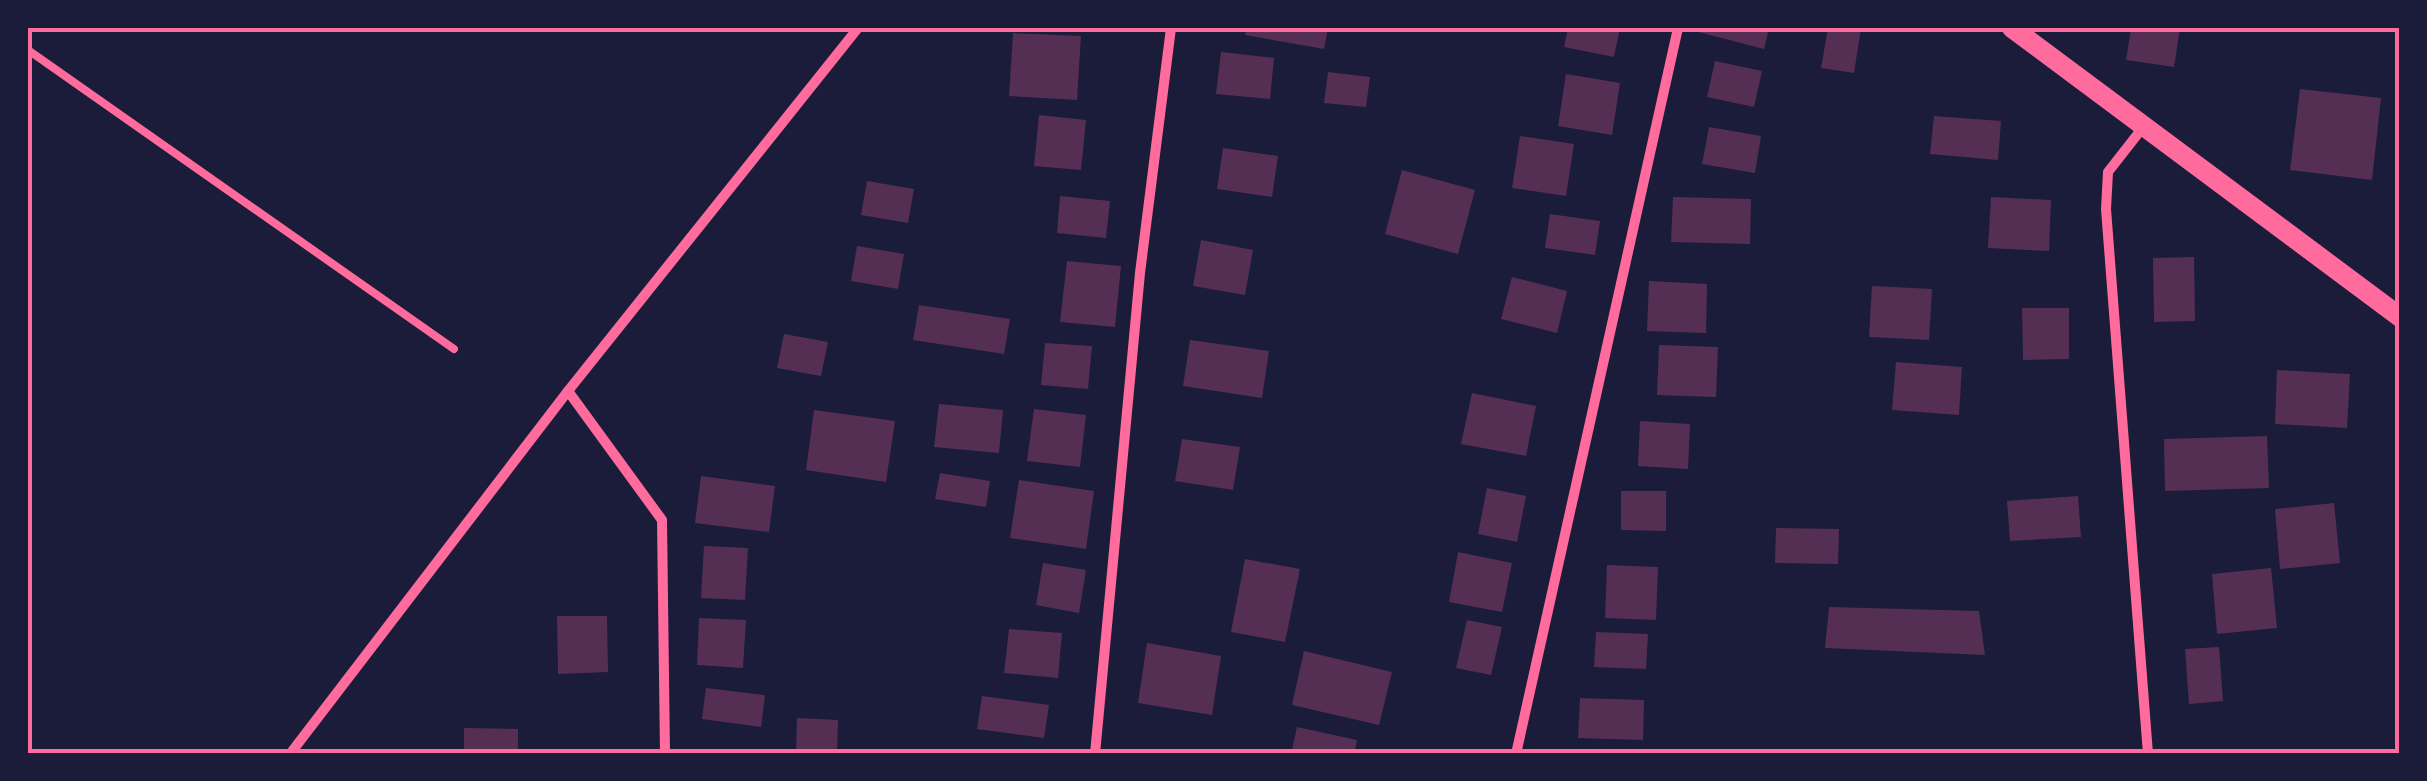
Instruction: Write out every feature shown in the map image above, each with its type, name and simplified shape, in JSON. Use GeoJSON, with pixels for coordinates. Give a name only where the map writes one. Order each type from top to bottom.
{"type":"FeatureCollection","features":[{"type":"Feature","properties":{"kind":"main road"},"geometry":{"type":"LineString","coordinates":[[2012,28],[2400,316]]}},
{"type":"Feature","properties":{"kind":"street"},"geometry":{"type":"LineString","coordinates":[[290,754],[568,391],[858,28]]}},
{"type":"Feature","properties":{"kind":"street"},"geometry":{"type":"LineString","coordinates":[[1095,754],[1140,274],[1171,28]]}},
{"type":"Feature","properties":{"kind":"street"},"geometry":{"type":"LineString","coordinates":[[1516,754],[1678,28]]}},
{"type":"Feature","properties":{"kind":"street"},"geometry":{"type":"LineString","coordinates":[[2145,125],[2108,172],[2106,208],[2148,754]]}},
{"type":"Feature","properties":{"kind":"street"},"geometry":{"type":"LineString","coordinates":[[568,391],[662,520],[665,754]]}},
{"type":"Feature","properties":{"kind":"lane"},"geometry":{"type":"LineString","coordinates":[[28,50],[454,349]]}},
{"type":"Feature","properties":{"kind":"building"},"geometry":{"type":"Polygon","coordinates":[[[1247,28],[1328,28],[1324,49],[1245,35],[1247,28]]]}},
{"type":"Feature","properties":{"kind":"building"},"geometry":{"type":"Polygon","coordinates":[[[1568,28],[1620,28],[1614,57],[1564,47],[1568,28]]]}},
{"type":"Feature","properties":{"kind":"building"},"geometry":{"type":"Polygon","coordinates":[[[1683,28],[1769,28],[1764,49],[1683,28]]]}},
{"type":"Feature","properties":{"kind":"building"},"geometry":{"type":"Polygon","coordinates":[[[1828,28],[1861,28],[1854,73],[1821,68],[1828,28]]]}},
{"type":"Feature","properties":{"kind":"building"},"geometry":{"type":"Polygon","coordinates":[[[2131,28],[2180,28],[2174,67],[2126,60],[2131,28]]]}},
{"type":"Feature","properties":{"kind":"building"},"geometry":{"type":"Polygon","coordinates":[[[1013,33],[1081,36],[1077,100],[1009,96],[1013,33]]]}},
{"type":"Feature","properties":{"kind":"building"},"geometry":{"type":"Polygon","coordinates":[[[1221,52],[1274,58],[1270,99],[1216,94],[1221,52]]]}},
{"type":"Feature","properties":{"kind":"building"},"geometry":{"type":"Polygon","coordinates":[[[1715,61],[1762,71],[1754,107],[1707,97],[1715,61]]]}},
{"type":"Feature","properties":{"kind":"building"},"geometry":{"type":"Polygon","coordinates":[[[1328,72],[1370,77],[1366,107],[1324,103],[1328,72]]]}},
{"type":"Feature","properties":{"kind":"building"},"geometry":{"type":"Polygon","coordinates":[[[1566,74],[1620,83],[1612,135],[1558,126],[1566,74]]]}},
{"type":"Feature","properties":{"kind":"building"},"geometry":{"type":"Polygon","coordinates":[[[2300,89],[2381,98],[2372,180],[2290,170],[2300,89]]]}},
{"type":"Feature","properties":{"kind":"building"},"geometry":{"type":"Polygon","coordinates":[[[1039,115],[1086,120],[1081,170],[1034,166],[1039,115]]]}},
{"type":"Feature","properties":{"kind":"building"},"geometry":{"type":"Polygon","coordinates":[[[1934,116],[2001,121],[1998,160],[1930,154],[1934,116]]]}},
{"type":"Feature","properties":{"kind":"building"},"geometry":{"type":"Polygon","coordinates":[[[1709,127],[1761,136],[1755,173],[1702,164],[1709,127]]]}},
{"type":"Feature","properties":{"kind":"building"},"geometry":{"type":"Polygon","coordinates":[[[1520,136],[1574,144],[1566,196],[1512,188],[1520,136]]]}},
{"type":"Feature","properties":{"kind":"building"},"geometry":{"type":"Polygon","coordinates":[[[1223,148],[1278,156],[1272,197],[1217,189],[1223,148]]]}},
{"type":"Feature","properties":{"kind":"building"},"geometry":{"type":"Polygon","coordinates":[[[1402,170],[1475,190],[1458,254],[1385,234],[1402,170]]]}},
{"type":"Feature","properties":{"kind":"building"},"geometry":{"type":"Polygon","coordinates":[[[867,181],[914,189],[908,223],[861,215],[867,181]]]}},
{"type":"Feature","properties":{"kind":"building"},"geometry":{"type":"Polygon","coordinates":[[[1060,196],[1110,201],[1106,238],[1057,233],[1060,196]]]}},
{"type":"Feature","properties":{"kind":"building"},"geometry":{"type":"Polygon","coordinates":[[[1673,197],[1751,199],[1750,244],[1671,242],[1673,197]]]}},
{"type":"Feature","properties":{"kind":"building"},"geometry":{"type":"Polygon","coordinates":[[[1991,197],[2051,200],[2049,251],[1988,248],[1991,197]]]}},
{"type":"Feature","properties":{"kind":"building"},"geometry":{"type":"Polygon","coordinates":[[[1550,214],[1600,221],[1595,255],[1545,248],[1550,214]]]}},
{"type":"Feature","properties":{"kind":"building"},"geometry":{"type":"Polygon","coordinates":[[[1201,240],[1253,250],[1245,295],[1193,286],[1201,240]]]}},
{"type":"Feature","properties":{"kind":"building"},"geometry":{"type":"Polygon","coordinates":[[[857,246],[904,254],[898,289],[851,281],[857,246]]]}},
{"type":"Feature","properties":{"kind":"building"},"geometry":{"type":"Polygon","coordinates":[[[2194,257],[2195,321],[2154,322],[2153,258],[2194,257]]]}},
{"type":"Feature","properties":{"kind":"building"},"geometry":{"type":"Polygon","coordinates":[[[1067,261],[1121,266],[1115,327],[1060,322],[1067,261]]]}},
{"type":"Feature","properties":{"kind":"building"},"geometry":{"type":"Polygon","coordinates":[[[1512,277],[1567,291],[1557,333],[1501,319],[1512,277]]]}},
{"type":"Feature","properties":{"kind":"building"},"geometry":{"type":"Polygon","coordinates":[[[1649,281],[1707,284],[1706,333],[1647,331],[1649,281]]]}},
{"type":"Feature","properties":{"kind":"building"},"geometry":{"type":"Polygon","coordinates":[[[1872,286],[1932,289],[1929,340],[1869,337],[1872,286]]]}},
{"type":"Feature","properties":{"kind":"building"},"geometry":{"type":"Polygon","coordinates":[[[919,305],[1010,319],[1004,354],[913,340],[919,305]]]}},
{"type":"Feature","properties":{"kind":"building"},"geometry":{"type":"Polygon","coordinates":[[[2022,308],[2069,308],[2069,359],[2023,360],[2022,308]]]}},
{"type":"Feature","properties":{"kind":"building"},"geometry":{"type":"Polygon","coordinates":[[[784,334],[828,342],[821,376],[777,368],[784,334]]]}},
{"type":"Feature","properties":{"kind":"building"},"geometry":{"type":"Polygon","coordinates":[[[1190,340],[1269,351],[1262,398],[1183,386],[1190,340]]]}},
{"type":"Feature","properties":{"kind":"building"},"geometry":{"type":"Polygon","coordinates":[[[1045,343],[1092,346],[1088,389],[1041,385],[1045,343]]]}},
{"type":"Feature","properties":{"kind":"building"},"geometry":{"type":"Polygon","coordinates":[[[1659,345],[1718,347],[1716,397],[1657,395],[1659,345]]]}},
{"type":"Feature","properties":{"kind":"building"},"geometry":{"type":"Polygon","coordinates":[[[1896,362],[1962,367],[1959,415],[1892,410],[1896,362]]]}},
{"type":"Feature","properties":{"kind":"building"},"geometry":{"type":"Polygon","coordinates":[[[2277,370],[2350,374],[2347,428],[2275,424],[2277,370]]]}},
{"type":"Feature","properties":{"kind":"building"},"geometry":{"type":"Polygon","coordinates":[[[1472,393],[1536,406],[1526,456],[1461,444],[1472,393]]]}},
{"type":"Feature","properties":{"kind":"building"},"geometry":{"type":"Polygon","coordinates":[[[939,404],[1003,410],[999,453],[934,447],[939,404]]]}},
{"type":"Feature","properties":{"kind":"building"},"geometry":{"type":"Polygon","coordinates":[[[1034,409],[1086,415],[1080,467],[1027,461],[1034,409]]]}},
{"type":"Feature","properties":{"kind":"building"},"geometry":{"type":"Polygon","coordinates":[[[814,410],[895,421],[886,482],[806,470],[814,410]]]}},
{"type":"Feature","properties":{"kind":"building"},"geometry":{"type":"Polygon","coordinates":[[[1640,421],[1690,424],[1688,469],[1638,466],[1640,421]]]}},
{"type":"Feature","properties":{"kind":"building"},"geometry":{"type":"Polygon","coordinates":[[[2267,436],[2269,488],[2165,491],[2164,439],[2267,436]]]}},
{"type":"Feature","properties":{"kind":"building"},"geometry":{"type":"Polygon","coordinates":[[[1182,439],[1240,447],[1233,490],[1175,481],[1182,439]]]}},
{"type":"Feature","properties":{"kind":"building"},"geometry":{"type":"Polygon","coordinates":[[[940,473],[990,481],[986,507],[935,499],[940,473]]]}},
{"type":"Feature","properties":{"kind":"building"},"geometry":{"type":"Polygon","coordinates":[[[701,476],[775,486],[769,532],[695,523],[701,476]]]}},
{"type":"Feature","properties":{"kind":"building"},"geometry":{"type":"Polygon","coordinates":[[[1019,480],[1094,491],[1086,549],[1010,538],[1019,480]]]}},
{"type":"Feature","properties":{"kind":"building"},"geometry":{"type":"Polygon","coordinates":[[[1487,488],[1526,496],[1517,542],[1478,534],[1487,488]]]}},
{"type":"Feature","properties":{"kind":"building"},"geometry":{"type":"Polygon","coordinates":[[[1621,491],[1666,491],[1666,531],[1621,530],[1621,491]]]}},
{"type":"Feature","properties":{"kind":"building"},"geometry":{"type":"Polygon","coordinates":[[[2078,496],[2081,537],[2010,541],[2007,501],[2078,496]]]}},
{"type":"Feature","properties":{"kind":"building"},"geometry":{"type":"Polygon","coordinates":[[[2334,503],[2340,563],[2280,569],[2275,509],[2334,503]]]}},
{"type":"Feature","properties":{"kind":"building"},"geometry":{"type":"Polygon","coordinates":[[[1776,528],[1839,529],[1838,564],[1775,563],[1776,528]]]}},
{"type":"Feature","properties":{"kind":"building"},"geometry":{"type":"Polygon","coordinates":[[[704,546],[748,548],[745,600],[701,598],[704,546]]]}},
{"type":"Feature","properties":{"kind":"building"},"geometry":{"type":"Polygon","coordinates":[[[1458,552],[1512,563],[1502,612],[1449,602],[1458,552]]]}},
{"type":"Feature","properties":{"kind":"building"},"geometry":{"type":"Polygon","coordinates":[[[1245,559],[1300,569],[1285,642],[1231,632],[1245,559]]]}},
{"type":"Feature","properties":{"kind":"building"},"geometry":{"type":"Polygon","coordinates":[[[1043,563],[1086,570],[1079,613],[1036,605],[1043,563]]]}},
{"type":"Feature","properties":{"kind":"building"},"geometry":{"type":"Polygon","coordinates":[[[1607,565],[1658,567],[1656,620],[1605,618],[1607,565]]]}},
{"type":"Feature","properties":{"kind":"building"},"geometry":{"type":"Polygon","coordinates":[[[2271,568],[2277,628],[2217,634],[2212,574],[2271,568]]]}},
{"type":"Feature","properties":{"kind":"building"},"geometry":{"type":"Polygon","coordinates":[[[1829,607],[1979,611],[1985,655],[1825,648],[1829,607]]]}},
{"type":"Feature","properties":{"kind":"building"},"geometry":{"type":"Polygon","coordinates":[[[557,616],[607,616],[608,672],[558,674],[557,616]]]}},
{"type":"Feature","properties":{"kind":"building"},"geometry":{"type":"Polygon","coordinates":[[[699,618],[746,620],[743,668],[697,665],[699,618]]]}},
{"type":"Feature","properties":{"kind":"building"},"geometry":{"type":"Polygon","coordinates":[[[1467,620],[1502,627],[1491,675],[1456,668],[1467,620]]]}},
{"type":"Feature","properties":{"kind":"building"},"geometry":{"type":"Polygon","coordinates":[[[1009,629],[1062,633],[1058,678],[1004,673],[1009,629]]]}},
{"type":"Feature","properties":{"kind":"building"},"geometry":{"type":"Polygon","coordinates":[[[1596,632],[1648,634],[1646,669],[1594,667],[1596,632]]]}},
{"type":"Feature","properties":{"kind":"building"},"geometry":{"type":"Polygon","coordinates":[[[1147,643],[1221,656],[1212,715],[1138,703],[1147,643]]]}},
{"type":"Feature","properties":{"kind":"building"},"geometry":{"type":"Polygon","coordinates":[[[2219,647],[2223,701],[2189,704],[2185,649],[2219,647]]]}},
{"type":"Feature","properties":{"kind":"building"},"geometry":{"type":"Polygon","coordinates":[[[1304,651],[1392,672],[1379,725],[1292,705],[1304,651]]]}},
{"type":"Feature","properties":{"kind":"building"},"geometry":{"type":"Polygon","coordinates":[[[706,688],[765,695],[761,727],[702,719],[706,688]]]}},
{"type":"Feature","properties":{"kind":"building"},"geometry":{"type":"Polygon","coordinates":[[[982,696],[1049,705],[1044,738],[977,729],[982,696]]]}},
{"type":"Feature","properties":{"kind":"building"},"geometry":{"type":"Polygon","coordinates":[[[1580,698],[1644,700],[1643,740],[1578,738],[1580,698]]]}},
{"type":"Feature","properties":{"kind":"building"},"geometry":{"type":"Polygon","coordinates":[[[797,718],[838,720],[837,754],[796,754],[797,718]]]}},
{"type":"Feature","properties":{"kind":"building"},"geometry":{"type":"Polygon","coordinates":[[[1297,727],[1357,740],[1354,754],[1291,754],[1297,727]]]}},
{"type":"Feature","properties":{"kind":"building"},"geometry":{"type":"Polygon","coordinates":[[[464,728],[518,729],[518,754],[464,754],[464,728]]]}}]}
